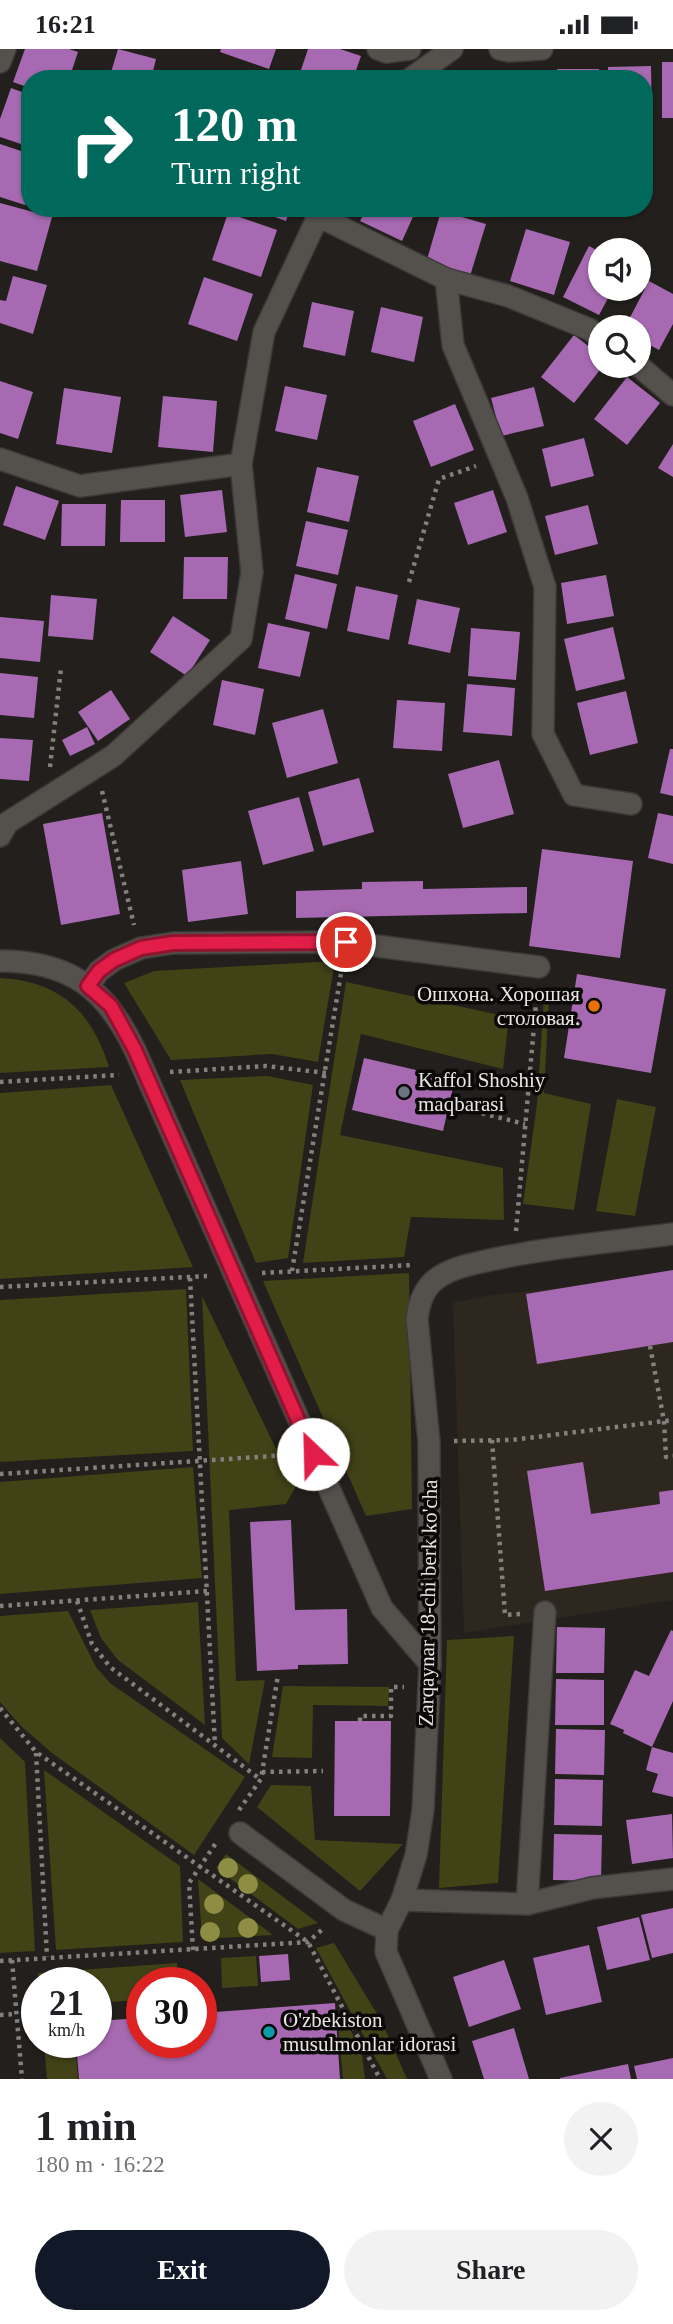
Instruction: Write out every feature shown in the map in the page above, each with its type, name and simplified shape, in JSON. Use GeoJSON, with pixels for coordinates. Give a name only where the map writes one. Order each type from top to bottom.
{"type":"FeatureCollection","features":[{"type":"Feature","properties":{"kind":"street"},"geometry":{"type":"LineString","coordinates":[[0,62],[5,49]]}},
{"type":"Feature","properties":{"kind":"street"},"geometry":{"type":"LineString","coordinates":[[378,49],[386,53],[410,49]]}},
{"type":"Feature","properties":{"kind":"street"},"geometry":{"type":"LineString","coordinates":[[423,70],[452,49]]}},
{"type":"Feature","properties":{"kind":"street"},"geometry":{"type":"LineString","coordinates":[[500,49],[542,49]]}},
{"type":"Feature","properties":{"kind":"street"},"geometry":{"type":"LineString","coordinates":[[0,836],[8,823],[113,756],[242,639],[252,572],[241,464],[264,332],[318,217]]}},
{"type":"Feature","properties":{"kind":"street"},"geometry":{"type":"LineString","coordinates":[[329,217],[446,279],[508,296],[588,329]]}},
{"type":"Feature","properties":{"kind":"street"},"geometry":{"type":"LineString","coordinates":[[446,279],[453,345],[517,498],[545,587],[543,734],[574,795],[631,804]]}},
{"type":"Feature","properties":{"kind":"street"},"geometry":{"type":"LineString","coordinates":[[651,376],[673,395]]}},
{"type":"Feature","properties":{"kind":"street"},"geometry":{"type":"LineString","coordinates":[[0,459],[80,486],[241,464]]}},
{"type":"Feature","properties":{"kind":"street"},"geometry":{"type":"LineString","coordinates":[[88,986],[99,971],[114,960],[149,947],[173,943],[346,942],[539,967]]}},
{"type":"Feature","properties":{"kind":"street"},"geometry":{"type":"LineString","coordinates":[[0,961],[40,964],[88,986],[111,1006],[135,1050],[382,1608],[430,1664]]}},
{"type":"Feature","properties":{"kind":"street","name":"Zarqaynar 18-chi berk ko'cha"},"geometry":{"type":"LineString","coordinates":[[387,1930],[402,1900],[416,1855],[423,1810],[430,1664],[429,1442],[417,1319],[421,1300],[432,1283],[447,1272],[514,1255],[673,1234]]}},
{"type":"Feature","properties":{"kind":"street"},"geometry":{"type":"LineString","coordinates":[[527,1903],[545,1612]]}},
{"type":"Feature","properties":{"kind":"street"},"geometry":{"type":"LineString","coordinates":[[232,1828],[344,1910],[387,1930],[386,1952],[392,1971],[441,2079]]}},
{"type":"Feature","properties":{"kind":"street"},"geometry":{"type":"LineString","coordinates":[[402,1900],[527,1903],[593,1888],[673,1879]]}},
{"type":"Feature","properties":{"kind":"path"},"geometry":{"type":"LineString","coordinates":[[410,582],[439,479],[500,458]]}},
{"type":"Feature","properties":{"kind":"path"},"geometry":{"type":"LineString","coordinates":[[47,796],[61,668]]}},
{"type":"Feature","properties":{"kind":"path"},"geometry":{"type":"LineString","coordinates":[[96,767],[134,925],[149,947]]}},
{"type":"Feature","properties":{"kind":"path"},"geometry":{"type":"LineString","coordinates":[[292,1271],[346,942]]}},
{"type":"Feature","properties":{"kind":"path"},"geometry":{"type":"LineString","coordinates":[[514,1255],[539,967]]}},
{"type":"Feature","properties":{"kind":"path"},"geometry":{"type":"LineString","coordinates":[[449,1105],[525,1124]]}},
{"type":"Feature","properties":{"kind":"path"},"geometry":{"type":"LineString","coordinates":[[190,1278],[215,1745]]}},
{"type":"Feature","properties":{"kind":"path"},"geometry":{"type":"LineString","coordinates":[[650,1346],[664,1421],[666,1457],[673,1456]]}},
{"type":"Feature","properties":{"kind":"path"},"geometry":{"type":"LineString","coordinates":[[429,1442],[512,1440],[673,1420]]}},
{"type":"Feature","properties":{"kind":"path"},"geometry":{"type":"LineString","coordinates":[[492,1440],[505,1615],[545,1612]]}},
{"type":"Feature","properties":{"kind":"path"},"geometry":{"type":"LineString","coordinates":[[0,1473],[313,1454]]}},
{"type":"Feature","properties":{"kind":"path"},"geometry":{"type":"LineString","coordinates":[[0,1606],[207,1591]]}},
{"type":"Feature","properties":{"kind":"path"},"geometry":{"type":"LineString","coordinates":[[77,1601],[92,1644],[110,1667],[261,1779]]}},
{"type":"Feature","properties":{"kind":"path"},"geometry":{"type":"LineString","coordinates":[[193,1950],[188,1883],[232,1828],[261,1779],[278,1675]]}},
{"type":"Feature","properties":{"kind":"path"},"geometry":{"type":"LineString","coordinates":[[360,1721],[360,1716],[391,1716],[391,1687],[429,1687]]}},
{"type":"Feature","properties":{"kind":"path"},"geometry":{"type":"LineString","coordinates":[[0,1708],[36,1752],[201,1865],[307,1942],[380,2079]]}},
{"type":"Feature","properties":{"kind":"path"},"geometry":{"type":"LineString","coordinates":[[36,1752],[47,1957]]}},
{"type":"Feature","properties":{"kind":"path"},"geometry":{"type":"LineString","coordinates":[[262,1772],[323,1771]]}},
{"type":"Feature","properties":{"kind":"path"},"geometry":{"type":"LineString","coordinates":[[0,1961],[307,1942]]}},
{"type":"Feature","properties":{"kind":"path"},"geometry":{"type":"LineString","coordinates":[[12,1960],[22,2079]]}},
{"type":"Feature","properties":{"kind":"path"},"geometry":{"type":"LineString","coordinates":[[0,2015],[17,2014]]}},
{"type":"Feature","properties":{"kind":"shaded area"},"geometry":{"type":"Polygon","coordinates":[[[335,961],[318,1062],[272,1054],[171,1060],[124,983],[154,971],[335,961]]]}},
{"type":"Feature","properties":{"kind":"shaded area"},"geometry":{"type":"Polygon","coordinates":[[[0,978],[40,985],[71,1003],[93,1030],[109,1067],[0,1073],[0,978]]]}},
{"type":"Feature","properties":{"kind":"shaded area"},"geometry":{"type":"Polygon","coordinates":[[[346,982],[509,1017],[503,1069],[361,1034],[340,1135],[503,1168],[504,1220],[411,1217],[404,1257],[303,1263],[346,982]]]}},
{"type":"Feature","properties":{"kind":"shaded area"},"geometry":{"type":"Polygon","coordinates":[[[544,998],[549,998],[544,1093],[591,1104],[574,1210],[523,1204],[537,1104],[544,998]]]}},
{"type":"Feature","properties":{"kind":"shaded area"},"geometry":{"type":"Polygon","coordinates":[[[267,1076],[313,1085],[288,1258],[256,1263],[180,1080],[267,1076]]]}},
{"type":"Feature","properties":{"kind":"shaded area"},"geometry":{"type":"Polygon","coordinates":[[[111,1085],[193,1267],[0,1279],[0,1093],[111,1085]]]}},
{"type":"Feature","properties":{"kind":"shaded area"},"geometry":{"type":"Polygon","coordinates":[[[617,1099],[656,1107],[635,1216],[596,1211],[617,1099]]]}},
{"type":"Feature","properties":{"kind":"shaded area"},"geometry":{"type":"Polygon","coordinates":[[[409,1273],[412,1509],[366,1516],[263,1281],[409,1273]]]}},
{"type":"Feature","properties":{"kind":"shaded area"},"geometry":{"type":"Polygon","coordinates":[[[673,1275],[673,1600],[464,1633],[453,1303],[486,1296],[673,1275]]]}},
{"type":"Feature","properties":{"kind":"shaded area"},"geometry":{"type":"Polygon","coordinates":[[[186,1289],[193,1451],[0,1462],[0,1300],[186,1289]]]}},
{"type":"Feature","properties":{"kind":"shaded area"},"geometry":{"type":"Polygon","coordinates":[[[202,1296],[295,1488],[286,1504],[229,1510],[236,1681],[265,1680],[249,1764],[222,1738],[202,1296]]]}},
{"type":"Feature","properties":{"kind":"shaded area"},"geometry":{"type":"Polygon","coordinates":[[[193,1467],[202,1578],[0,1594],[0,1482],[193,1467]]]}},
{"type":"Feature","properties":{"kind":"shaded area"},"geometry":{"type":"Polygon","coordinates":[[[198,1602],[205,1725],[118,1660],[101,1638],[90,1610],[198,1602]]]}},
{"type":"Feature","properties":{"kind":"shaded area"},"geometry":{"type":"Polygon","coordinates":[[[68,1611],[96,1667],[110,1683],[245,1777],[194,1855],[52,1753],[21,1726],[0,1702],[0,1616],[68,1611]]]}},
{"type":"Feature","properties":{"kind":"shaded area"},"geometry":{"type":"Polygon","coordinates":[[[514,1636],[498,1883],[439,1888],[447,1640],[514,1636]]]}},
{"type":"Feature","properties":{"kind":"shaded area"},"geometry":{"type":"Polygon","coordinates":[[[283,1686],[389,1687],[388,1706],[313,1705],[312,1758],[272,1757],[283,1686]]]}},
{"type":"Feature","properties":{"kind":"shaded area"},"geometry":{"type":"Polygon","coordinates":[[[0,1738],[25,1762],[35,1951],[0,1953],[0,1738]]]}},
{"type":"Feature","properties":{"kind":"shaded area"},"geometry":{"type":"Polygon","coordinates":[[[44,1770],[180,1866],[183,1942],[56,1950],[44,1770]]]}},
{"type":"Feature","properties":{"kind":"shaded area"},"geometry":{"type":"Polygon","coordinates":[[[271,1785],[311,1786],[315,1840],[403,1844],[360,1891],[257,1807],[271,1785]]]}},
{"type":"Feature","properties":{"kind":"shaded area"},"geometry":{"type":"Polygon","coordinates":[[[226,1854],[318,1923],[298,1929],[216,1868],[226,1854]]]}},
{"type":"Feature","properties":{"kind":"shaded area"},"geometry":{"type":"Polygon","coordinates":[[[198,1879],[273,1935],[202,1939],[198,1879]]]}},
{"type":"Feature","properties":{"kind":"shaded area"},"geometry":{"type":"Polygon","coordinates":[[[334,1943],[382,2022],[407,2079],[387,2079],[316,1948],[334,1943]]]}},
{"type":"Feature","properties":{"kind":"shaded area"},"geometry":{"type":"Polygon","coordinates":[[[256,1956],[258,1986],[222,1988],[221,1958],[256,1956]]]}},
{"type":"Feature","properties":{"kind":"shaded area"},"geometry":{"type":"Polygon","coordinates":[[[177,1963],[177,1967],[126,1967],[126,2001],[112,2002],[112,1968],[177,1963]]]}},
{"type":"Feature","properties":{"kind":"shaded area"},"geometry":{"type":"Polygon","coordinates":[[[344,2015],[362,2055],[365,2079],[343,2079],[337,2016],[344,2015]]]}},
{"type":"Feature","properties":{"kind":"shaded area"},"geometry":{"type":"Polygon","coordinates":[[[45,2058],[76,2058],[78,2079],[47,2079],[45,2058]]]}},
{"type":"Feature","properties":{"kind":"building"},"geometry":{"type":"Polygon","coordinates":[[[25,49],[69,49],[78,52],[72,70],[21,70],[21,85],[13,82],[25,49]]]}},
{"type":"Feature","properties":{"kind":"building"},"geometry":{"type":"Polygon","coordinates":[[[118,49],[156,59],[153,70],[112,70],[118,49]]]}},
{"type":"Feature","properties":{"kind":"building"},"geometry":{"type":"Polygon","coordinates":[[[221,49],[276,49],[269,69],[220,52],[221,49]]]}},
{"type":"Feature","properties":{"kind":"building"},"geometry":{"type":"Polygon","coordinates":[[[308,49],[340,49],[361,56],[356,70],[301,70],[308,49]]]}},
{"type":"Feature","properties":{"kind":"building"},"geometry":{"type":"Polygon","coordinates":[[[662,62],[673,62],[673,118],[662,118],[662,62]]]}},
{"type":"Feature","properties":{"kind":"building"},"geometry":{"type":"Polygon","coordinates":[[[651,66],[651,70],[608,70],[608,67],[651,66]]]}},
{"type":"Feature","properties":{"kind":"building"},"geometry":{"type":"Polygon","coordinates":[[[557,69],[599,69],[599,70],[557,69]]]}},
{"type":"Feature","properties":{"kind":"building"},"geometry":{"type":"Polygon","coordinates":[[[11,88],[21,92],[21,144],[0,137],[0,119],[11,88]]]}},
{"type":"Feature","properties":{"kind":"building"},"geometry":{"type":"Polygon","coordinates":[[[0,144],[21,151],[21,204],[0,197],[0,144]]]}},
{"type":"Feature","properties":{"kind":"building"},"geometry":{"type":"Polygon","coordinates":[[[0,203],[21,209],[21,217],[52,217],[37,271],[0,261],[0,203]]]}},
{"type":"Feature","properties":{"kind":"building"},"geometry":{"type":"Polygon","coordinates":[[[227,217],[240,217],[277,230],[261,277],[212,260],[227,217]]]}},
{"type":"Feature","properties":{"kind":"building"},"geometry":{"type":"Polygon","coordinates":[[[362,217],[413,217],[402,241],[360,221],[362,217]]]}},
{"type":"Feature","properties":{"kind":"building"},"geometry":{"type":"Polygon","coordinates":[[[439,217],[462,217],[486,224],[470,276],[426,263],[439,217]]]}},
{"type":"Feature","properties":{"kind":"building"},"geometry":{"type":"Polygon","coordinates":[[[526,229],[570,242],[554,295],[510,281],[526,229]]]}},
{"type":"Feature","properties":{"kind":"building"},"geometry":{"type":"Polygon","coordinates":[[[588,248],[588,301],[607,301],[599,315],[563,297],[588,248]]]}},
{"type":"Feature","properties":{"kind":"building"},"geometry":{"type":"Polygon","coordinates":[[[13,276],[47,285],[33,334],[0,323],[0,300],[6,301],[13,276]]]}},
{"type":"Feature","properties":{"kind":"building"},"geometry":{"type":"Polygon","coordinates":[[[204,277],[253,294],[237,341],[188,324],[204,277]]]}},
{"type":"Feature","properties":{"kind":"building"},"geometry":{"type":"Polygon","coordinates":[[[651,282],[673,294],[673,324],[659,350],[651,346],[651,315],[631,315],[639,301],[651,301],[651,282]]]}},
{"type":"Feature","properties":{"kind":"building"},"geometry":{"type":"Polygon","coordinates":[[[312,302],[354,311],[345,356],[303,347],[312,302]]]}},
{"type":"Feature","properties":{"kind":"building"},"geometry":{"type":"Polygon","coordinates":[[[381,307],[423,317],[414,362],[371,352],[381,307]]]}},
{"type":"Feature","properties":{"kind":"building"},"geometry":{"type":"Polygon","coordinates":[[[574,335],[588,346],[588,378],[594,378],[574,403],[541,377],[574,335]]]}},
{"type":"Feature","properties":{"kind":"building"},"geometry":{"type":"Polygon","coordinates":[[[626,378],[660,403],[627,445],[594,419],[626,378]]]}},
{"type":"Feature","properties":{"kind":"building"},"geometry":{"type":"Polygon","coordinates":[[[0,381],[33,392],[18,439],[0,433],[0,381]]]}},
{"type":"Feature","properties":{"kind":"building"},"geometry":{"type":"Polygon","coordinates":[[[285,386],[327,395],[317,440],[275,431],[285,386]]]}},
{"type":"Feature","properties":{"kind":"building"},"geometry":{"type":"Polygon","coordinates":[[[534,387],[544,426],[501,436],[491,398],[534,387]]]}},
{"type":"Feature","properties":{"kind":"building"},"geometry":{"type":"Polygon","coordinates":[[[64,388],[121,397],[112,453],[56,444],[64,388]]]}},
{"type":"Feature","properties":{"kind":"building"},"geometry":{"type":"Polygon","coordinates":[[[163,396],[217,401],[213,452],[158,447],[163,396]]]}},
{"type":"Feature","properties":{"kind":"building"},"geometry":{"type":"Polygon","coordinates":[[[455,404],[474,450],[431,467],[413,421],[455,404]]]}},
{"type":"Feature","properties":{"kind":"building"},"geometry":{"type":"Polygon","coordinates":[[[584,438],[594,476],[551,487],[542,449],[584,438]]]}},
{"type":"Feature","properties":{"kind":"building"},"geometry":{"type":"Polygon","coordinates":[[[673,444],[673,477],[658,468],[673,444]]]}},
{"type":"Feature","properties":{"kind":"building"},"geometry":{"type":"Polygon","coordinates":[[[317,467],[359,476],[349,522],[307,512],[317,467]]]}},
{"type":"Feature","properties":{"kind":"building"},"geometry":{"type":"Polygon","coordinates":[[[16,486],[59,501],[45,540],[3,525],[16,486]]]}},
{"type":"Feature","properties":{"kind":"building"},"geometry":{"type":"Polygon","coordinates":[[[222,490],[227,532],[185,537],[180,495],[222,490]]]}},
{"type":"Feature","properties":{"kind":"building"},"geometry":{"type":"Polygon","coordinates":[[[493,490],[507,532],[468,545],[454,503],[493,490]]]}},
{"type":"Feature","properties":{"kind":"building"},"geometry":{"type":"Polygon","coordinates":[[[121,500],[165,500],[165,542],[120,542],[121,500]]]}},
{"type":"Feature","properties":{"kind":"building"},"geometry":{"type":"Polygon","coordinates":[[[62,504],[106,504],[105,546],[61,546],[62,504]]]}},
{"type":"Feature","properties":{"kind":"building"},"geometry":{"type":"Polygon","coordinates":[[[588,505],[598,544],[555,555],[545,516],[588,505]]]}},
{"type":"Feature","properties":{"kind":"building"},"geometry":{"type":"Polygon","coordinates":[[[306,521],[348,530],[338,575],[296,566],[306,521]]]}},
{"type":"Feature","properties":{"kind":"building"},"geometry":{"type":"Polygon","coordinates":[[[184,557],[228,557],[227,599],[183,599],[184,557]]]}},
{"type":"Feature","properties":{"kind":"building"},"geometry":{"type":"Polygon","coordinates":[[[295,574],[337,584],[327,629],[285,619],[295,574]]]}},
{"type":"Feature","properties":{"kind":"building"},"geometry":{"type":"Polygon","coordinates":[[[606,575],[614,616],[567,624],[561,583],[606,575]]]}},
{"type":"Feature","properties":{"kind":"building"},"geometry":{"type":"Polygon","coordinates":[[[356,586],[398,595],[389,640],[347,631],[356,586]]]}},
{"type":"Feature","properties":{"kind":"building"},"geometry":{"type":"Polygon","coordinates":[[[51,595],[97,599],[93,640],[48,636],[51,595]]]}},
{"type":"Feature","properties":{"kind":"building"},"geometry":{"type":"Polygon","coordinates":[[[417,599],[460,608],[450,653],[408,644],[417,599]]]}},
{"type":"Feature","properties":{"kind":"building"},"geometry":{"type":"Polygon","coordinates":[[[173,616],[210,640],[187,676],[150,652],[173,616]]]}},
{"type":"Feature","properties":{"kind":"building"},"geometry":{"type":"Polygon","coordinates":[[[0,617],[44,621],[40,662],[0,658],[0,617]]]}},
{"type":"Feature","properties":{"kind":"building"},"geometry":{"type":"Polygon","coordinates":[[[268,623],[310,632],[300,677],[258,668],[268,623]]]}},
{"type":"Feature","properties":{"kind":"building"},"geometry":{"type":"Polygon","coordinates":[[[613,627],[625,679],[576,691],[564,639],[613,627]]]}},
{"type":"Feature","properties":{"kind":"building"},"geometry":{"type":"Polygon","coordinates":[[[471,628],[520,632],[516,680],[468,676],[471,628]]]}},
{"type":"Feature","properties":{"kind":"building"},"geometry":{"type":"Polygon","coordinates":[[[0,673],[38,677],[34,718],[0,715],[0,673]]]}},
{"type":"Feature","properties":{"kind":"building"},"geometry":{"type":"Polygon","coordinates":[[[222,680],[264,689],[255,735],[213,725],[222,680]]]}},
{"type":"Feature","properties":{"kind":"building"},"geometry":{"type":"Polygon","coordinates":[[[467,684],[515,688],[512,736],[463,732],[467,684]]]}},
{"type":"Feature","properties":{"kind":"building"},"geometry":{"type":"Polygon","coordinates":[[[111,690],[130,719],[98,741],[78,712],[111,690]]]}},
{"type":"Feature","properties":{"kind":"building"},"geometry":{"type":"Polygon","coordinates":[[[626,691],[638,743],[590,755],[577,703],[626,691]]]}},
{"type":"Feature","properties":{"kind":"building"},"geometry":{"type":"Polygon","coordinates":[[[397,700],[445,703],[442,751],[393,748],[397,700]]]}},
{"type":"Feature","properties":{"kind":"building"},"geometry":{"type":"Polygon","coordinates":[[[323,709],[338,763],[287,778],[272,723],[323,709]]]}},
{"type":"Feature","properties":{"kind":"building"},"geometry":{"type":"Polygon","coordinates":[[[87,727],[95,744],[70,756],[62,740],[87,727]]]}},
{"type":"Feature","properties":{"kind":"building"},"geometry":{"type":"Polygon","coordinates":[[[0,738],[33,740],[29,781],[0,779],[0,738]]]}},
{"type":"Feature","properties":{"kind":"building"},"geometry":{"type":"Polygon","coordinates":[[[670,749],[673,749],[673,796],[660,793],[670,749]]]}},
{"type":"Feature","properties":{"kind":"building"},"geometry":{"type":"Polygon","coordinates":[[[499,760],[514,814],[463,828],[448,774],[499,760]]]}},
{"type":"Feature","properties":{"kind":"building"},"geometry":{"type":"Polygon","coordinates":[[[359,778],[374,832],[323,846],[308,792],[359,778]]]}},
{"type":"Feature","properties":{"kind":"building"},"geometry":{"type":"Polygon","coordinates":[[[299,797],[314,851],[263,865],[248,811],[299,797]]]}},
{"type":"Feature","properties":{"kind":"building"},"geometry":{"type":"Polygon","coordinates":[[[102,813],[120,914],[61,925],[43,824],[102,813]]]}},
{"type":"Feature","properties":{"kind":"building"},"geometry":{"type":"Polygon","coordinates":[[[658,813],[673,816],[673,864],[648,858],[658,813]]]}},
{"type":"Feature","properties":{"kind":"building"},"geometry":{"type":"Polygon","coordinates":[[[542,849],[633,861],[620,958],[529,946],[542,849]]]}},
{"type":"Feature","properties":{"kind":"building"},"geometry":{"type":"Polygon","coordinates":[[[241,861],[248,914],[188,922],[182,870],[241,861]]]}},
{"type":"Feature","properties":{"kind":"building"},"geometry":{"type":"Polygon","coordinates":[[[423,881],[423,889],[527,887],[527,913],[296,918],[296,891],[362,889],[362,882],[423,881]]]}},
{"type":"Feature","properties":{"kind":"building"},"geometry":{"type":"Polygon","coordinates":[[[577,974],[666,989],[651,1073],[564,1058],[577,974]]]}},
{"type":"Feature","properties":{"kind":"building","name":"Kaffol Shoshiy maqbarasi"},"geometry":{"type":"Polygon","coordinates":[[[364,1058],[455,1079],[443,1131],[352,1110],[364,1058]]]}},
{"type":"Feature","properties":{"kind":"building"},"geometry":{"type":"Polygon","coordinates":[[[673,1270],[673,1342],[537,1364],[526,1294],[673,1270]]]}},
{"type":"Feature","properties":{"kind":"building"},"geometry":{"type":"Polygon","coordinates":[[[583,1462],[591,1514],[660,1504],[659,1492],[673,1490],[673,1572],[545,1591],[527,1471],[583,1462]]]}},
{"type":"Feature","properties":{"kind":"building"},"geometry":{"type":"Polygon","coordinates":[[[291,1520],[295,1610],[347,1609],[348,1664],[298,1665],[298,1669],[257,1671],[250,1522],[291,1520]]]}},
{"type":"Feature","properties":{"kind":"building"},"geometry":{"type":"Polygon","coordinates":[[[557,1627],[605,1628],[604,1673],[556,1673],[557,1627]]]}},
{"type":"Feature","properties":{"kind":"building"},"geometry":{"type":"Polygon","coordinates":[[[671,1630],[673,1701],[652,1747],[610,1724],[635,1670],[649,1676],[671,1630]]]}},
{"type":"Feature","properties":{"kind":"building"},"geometry":{"type":"Polygon","coordinates":[[[556,1679],[604,1680],[604,1725],[555,1725],[556,1679]]]}},
{"type":"Feature","properties":{"kind":"building"},"geometry":{"type":"Polygon","coordinates":[[[335,1721],[391,1721],[390,1816],[334,1816],[335,1721]]]}},
{"type":"Feature","properties":{"kind":"building"},"geometry":{"type":"Polygon","coordinates":[[[556,1729],[605,1730],[604,1775],[555,1774],[556,1729]]]}},
{"type":"Feature","properties":{"kind":"building"},"geometry":{"type":"Polygon","coordinates":[[[652,1747],[673,1753],[673,1797],[652,1792],[658,1774],[646,1770],[652,1747]]]}},
{"type":"Feature","properties":{"kind":"building"},"geometry":{"type":"Polygon","coordinates":[[[555,1779],[603,1780],[602,1826],[554,1825],[555,1779]]]}},
{"type":"Feature","properties":{"kind":"building"},"geometry":{"type":"Polygon","coordinates":[[[672,1814],[673,1858],[632,1864],[626,1820],[672,1814]]]}},
{"type":"Feature","properties":{"kind":"building"},"geometry":{"type":"Polygon","coordinates":[[[554,1834],[602,1835],[601,1881],[553,1880],[554,1834]]]}},
{"type":"Feature","properties":{"kind":"building"},"geometry":{"type":"Polygon","coordinates":[[[673,1908],[673,1953],[652,1958],[641,1915],[673,1908]]]}},
{"type":"Feature","properties":{"kind":"building"},"geometry":{"type":"Polygon","coordinates":[[[639,1917],[650,1960],[607,1970],[597,1927],[639,1917]]]}},
{"type":"Feature","properties":{"kind":"building"},"geometry":{"type":"Polygon","coordinates":[[[589,1945],[602,2002],[546,2015],[533,1958],[589,1945]]]}},
{"type":"Feature","properties":{"kind":"building"},"geometry":{"type":"Polygon","coordinates":[[[288,1954],[290,1980],[261,1982],[259,1956],[288,1954]]]}},
{"type":"Feature","properties":{"kind":"building"},"geometry":{"type":"Polygon","coordinates":[[[504,1960],[521,2009],[469,2027],[453,1977],[504,1960]]]}},
{"type":"Feature","properties":{"kind":"building","name":"O'zbekiston musulmonlar idorasi"},"geometry":{"type":"Polygon","coordinates":[[[335,2003],[340,2079],[79,2079],[77,2058],[112,2058],[112,2020],[126,2019],[126,2058],[217,2058],[217,2012],[335,2003]]]}},
{"type":"Feature","properties":{"kind":"building"},"geometry":{"type":"Polygon","coordinates":[[[514,2028],[529,2079],[484,2079],[472,2041],[514,2028]]]}},
{"type":"Feature","properties":{"kind":"building"},"geometry":{"type":"Polygon","coordinates":[[[673,2058],[673,2079],[637,2079],[634,2066],[673,2058]]]}},
{"type":"Feature","properties":{"kind":"building"},"geometry":{"type":"Polygon","coordinates":[[[628,2064],[631,2079],[560,2079],[560,2078],[628,2064]]]}},
{"type":"Feature","properties":{"kind":"place","name":"Ошхона. Хорошая столовая."},"geometry":{"type":"Point","coordinates":[594,1006]}},
{"type":"Feature","properties":{"kind":"place","name":"Kaffol Shoshiy maqbarasi"},"geometry":{"type":"Point","coordinates":[404,1092]}},
{"type":"Feature","properties":{"kind":"place","name":"O'zbekiston musulmonlar idorasi"},"geometry":{"type":"Point","coordinates":[269,2032]}},
{"type":"Feature","properties":{"kind":"route"},"geometry":{"type":"LineString","coordinates":[[313,1454],[125,1028],[111,1006],[88,986],[99,971],[114,960],[141,948],[173,943],[346,942]]}}]}
